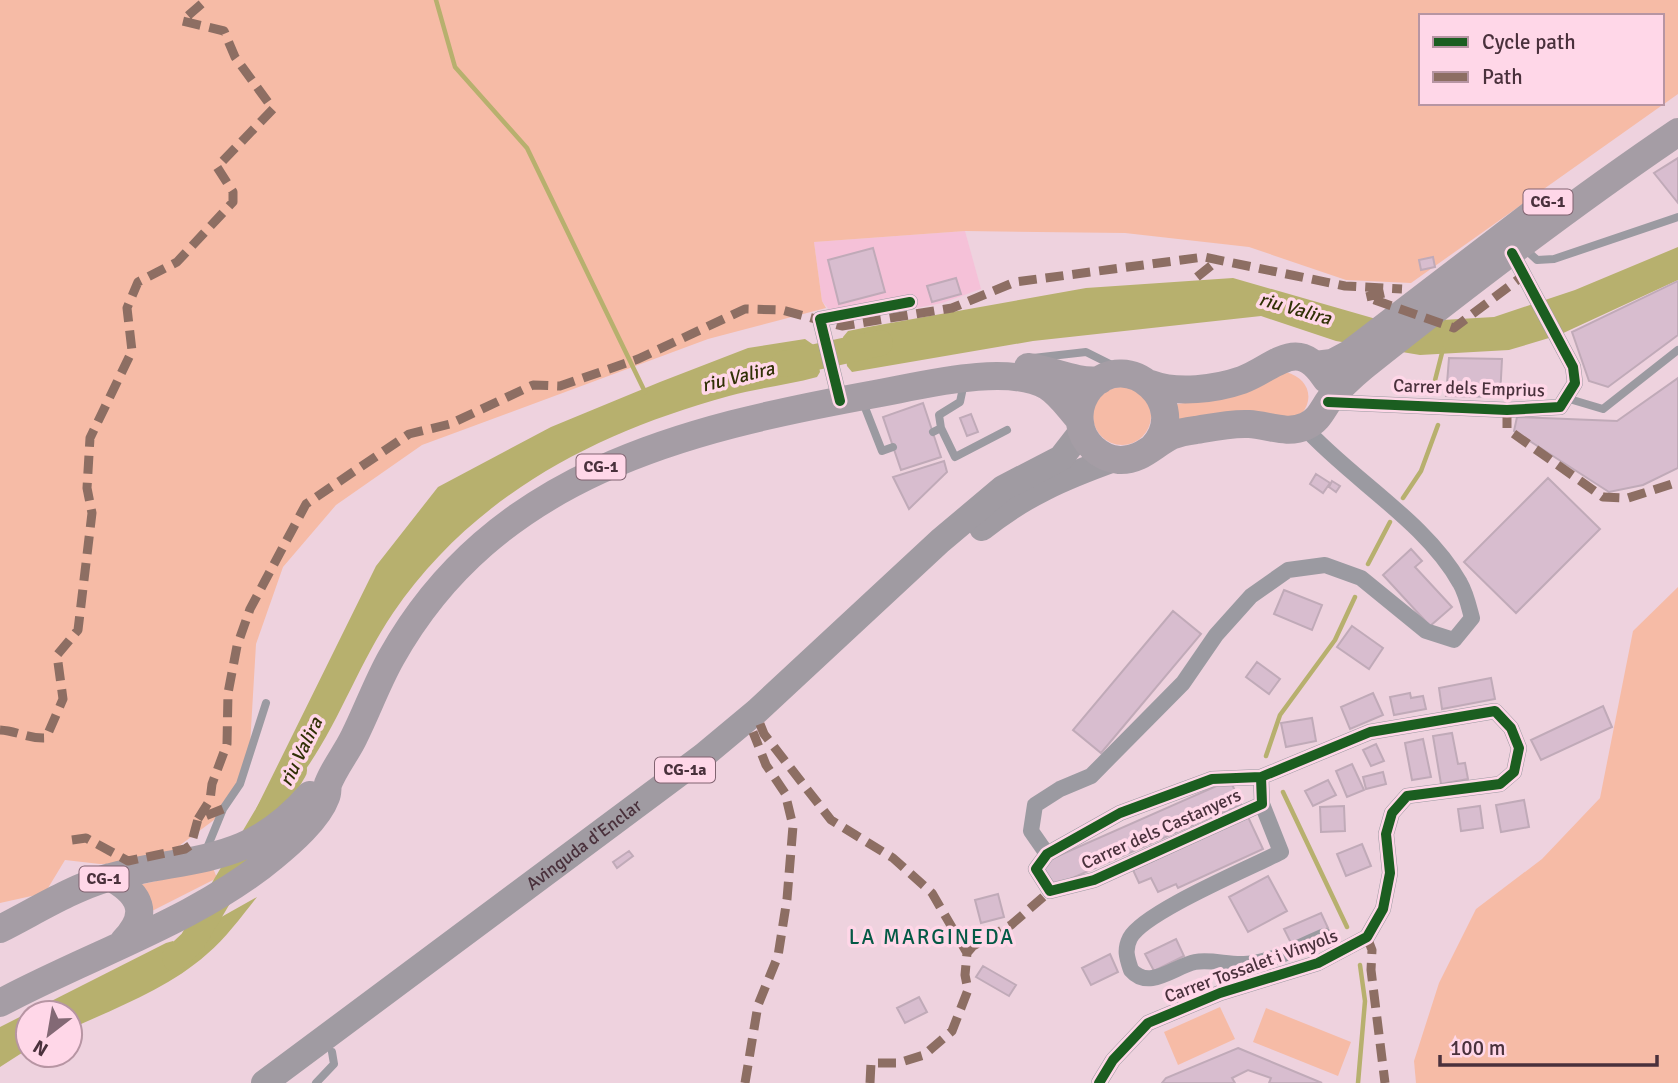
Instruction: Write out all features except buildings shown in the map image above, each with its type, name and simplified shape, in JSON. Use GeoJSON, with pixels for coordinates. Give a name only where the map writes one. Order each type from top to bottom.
{"type":"FeatureCollection","features":[{"type":"Feature","properties":{"kind":"highway","name":"CG-1"},"geometry":{"type":"LineString","coordinates":[[1304,427],[1322,413],[1347,381],[1384,351],[1434,301],[1601,163],[1678,110]]}},
{"type":"Feature","properties":{"kind":"highway","name":"CG-1"},"geometry":{"type":"LineString","coordinates":[[0,1003],[176,918],[273,858],[295,824],[326,798],[384,670],[418,614],[450,575],[505,525],[538,502],[603,466],[707,430],[846,392],[964,379],[1008,371],[1050,370],[1086,382],[1112,377],[1180,389],[1241,380],[1278,359],[1290,356],[1301,357],[1315,365],[1332,363],[1517,249],[1678,132]]}},
{"type":"Feature","properties":{"kind":"highway"},"geometry":{"type":"LineString","coordinates":[[1315,365],[1327,381],[1328,402]]}},
{"type":"Feature","properties":{"kind":"highway","name":"CG-1"},"geometry":{"type":"LineString","coordinates":[[1008,371],[1043,384],[1061,397],[1094,449],[1114,459]]}},
{"type":"Feature","properties":{"kind":"highway"},"geometry":{"type":"LineString","coordinates":[[1081,425],[1084,397],[1112,377]]}},
{"type":"Feature","properties":{"kind":"highway"},"geometry":{"type":"LineString","coordinates":[[1151,384],[1161,397],[1166,412],[1162,433],[1153,447]]}},
{"type":"Feature","properties":{"kind":"highway"},"geometry":{"type":"LineString","coordinates":[[1114,459],[1135,458],[1172,435],[1230,425],[1292,430],[1304,427]]}},
{"type":"Feature","properties":{"kind":"highway","name":"CG-1"},"geometry":{"type":"LineString","coordinates":[[0,929],[110,877],[215,857],[269,831],[295,824]]}},
{"type":"Feature","properties":{"kind":"highway"},"geometry":{"type":"LineString","coordinates":[[215,857],[230,856],[239,864],[241,876],[238,882]]}},
{"type":"Feature","properties":{"kind":"highway"},"geometry":{"type":"LineString","coordinates":[[110,877],[125,885],[140,908],[139,920],[124,941]]}},
{"type":"Feature","properties":{"kind":"main road","name":"Avinguda d'Enclar"},"geometry":{"type":"LineString","coordinates":[[264,1083],[703,756],[757,711],[940,541],[1003,488],[1061,458],[1081,425]]}},
{"type":"Feature","properties":{"kind":"main road","name":"Avinguda d'Enclar"},"geometry":{"type":"LineString","coordinates":[[291,1083],[675,797],[732,751],[984,526],[1051,482],[1114,459]]}},
{"type":"Feature","properties":{"kind":"street","name":"Carrer dels Emprius"},"geometry":{"type":"LineString","coordinates":[[1328,402],[1547,410],[1560,407],[1575,383],[1573,367],[1529,284],[1517,249]]}},
{"type":"Feature","properties":{"kind":"street"},"geometry":{"type":"LineString","coordinates":[[846,392],[820,319],[910,302]]}},
{"type":"Feature","properties":{"kind":"street"},"geometry":{"type":"LineString","coordinates":[[1261,777],[1212,779],[1121,813],[1047,854],[1031,831],[1035,806],[1060,789],[1091,776],[1183,683],[1216,635],[1251,596],[1288,570],[1325,565],[1361,578],[1426,631],[1454,640],[1472,618],[1461,584],[1440,554],[1397,513],[1329,456],[1304,427]]}},
{"type":"Feature","properties":{"kind":"street","name":"Carrer Tossalet i Vinyols"},"geometry":{"type":"LineString","coordinates":[[1099,1083],[1113,1060],[1147,1023],[1220,993],[1318,963],[1367,937],[1383,909],[1390,873],[1386,834],[1392,813],[1407,796],[1500,784],[1514,772],[1518,748],[1511,728],[1494,712],[1370,732],[1261,777]]}},
{"type":"Feature","properties":{"kind":"street","name":"Carrer dels Castanyers"},"geometry":{"type":"LineString","coordinates":[[1047,854],[1036,869],[1050,891],[1094,880],[1262,804],[1261,777]]}},
{"type":"Feature","properties":{"kind":"street"},"geometry":{"type":"LineString","coordinates":[[1262,804],[1281,852],[1150,919],[1129,940],[1126,953],[1131,970],[1146,979],[1199,961],[1246,964],[1267,960],[1325,936]]}},
{"type":"Feature","properties":{"kind":"lane"},"geometry":{"type":"LineString","coordinates":[[1517,249],[1537,260],[1554,259],[1678,217]]}},
{"type":"Feature","properties":{"kind":"lane","name":"Carrer dels Emprius"},"geometry":{"type":"LineString","coordinates":[[1566,398],[1603,409],[1678,350]]}},
{"type":"Feature","properties":{"kind":"lane"},"geometry":{"type":"LineString","coordinates":[[964,379],[960,402],[939,415],[937,430],[955,457],[1007,430]]}},
{"type":"Feature","properties":{"kind":"lane"},"geometry":{"type":"LineString","coordinates":[[846,392],[882,451],[894,447]]}},
{"type":"Feature","properties":{"kind":"lane"},"geometry":{"type":"LineString","coordinates":[[215,857],[209,839],[223,809],[240,784],[266,703]]}},
{"type":"Feature","properties":{"kind":"lane"},"geometry":{"type":"LineString","coordinates":[[316,1083],[334,1064],[332,1052]]}},
{"type":"Feature","properties":{"kind":"shaded area"},"geometry":{"type":"Polygon","coordinates":[[[0,0],[1678,0],[1678,94],[1664,104],[1664,14],[1419,14],[1419,105],[1662,105],[1411,283],[1346,280],[1249,247],[1125,233],[965,231],[814,242],[822,301],[826,308],[708,339],[422,445],[336,505],[283,567],[256,644],[249,762],[214,820],[156,863],[100,864],[65,860],[45,893],[0,903],[0,0]]]}},
{"type":"Feature","properties":{"kind":"shaded area"},"geometry":{"type":"Polygon","coordinates":[[[965,231],[981,289],[942,303],[840,323],[822,301],[814,242],[965,231]]]}},
{"type":"Feature","properties":{"kind":"shaded area"},"geometry":{"type":"Polygon","coordinates":[[[1286,372],[1300,379],[1307,390],[1308,402],[1300,416],[1175,421],[1171,405],[1236,395],[1286,372]]]}},
{"type":"Feature","properties":{"kind":"shaded area"},"geometry":{"type":"Polygon","coordinates":[[[1116,387],[1128,387],[1143,395],[1151,410],[1151,422],[1143,437],[1128,445],[1116,445],[1101,437],[1093,422],[1093,410],[1101,395],[1116,387]]]}},
{"type":"Feature","properties":{"kind":"shaded area"},"geometry":{"type":"Polygon","coordinates":[[[1678,587],[1678,1083],[1416,1083],[1414,1061],[1439,983],[1476,909],[1542,859],[1600,798],[1633,631],[1678,587]]]}},
{"type":"Feature","properties":{"kind":"shaded area"},"geometry":{"type":"Polygon","coordinates":[[[213,868],[217,878],[150,912],[139,885],[213,868]]]}},
{"type":"Feature","properties":{"kind":"shaded area"},"geometry":{"type":"Polygon","coordinates":[[[1220,1007],[1235,1039],[1178,1065],[1164,1032],[1220,1007]]]}},
{"type":"Feature","properties":{"kind":"shaded area"},"geometry":{"type":"Polygon","coordinates":[[[1266,1008],[1351,1042],[1338,1076],[1253,1042],[1266,1008]]]}},
{"type":"Feature","properties":{"kind":"water"},"geometry":{"type":"Polygon","coordinates":[[[1678,247],[1678,280],[1559,335],[1509,350],[1420,355],[1336,341],[1261,316],[1033,341],[852,372],[847,366],[843,337],[848,331],[1086,288],[1233,278],[1390,323],[1494,317],[1575,290],[1678,247]]]}},
{"type":"Feature","properties":{"kind":"water"},"geometry":{"type":"Polygon","coordinates":[[[805,339],[815,346],[820,372],[817,377],[729,396],[631,429],[540,474],[460,535],[425,572],[393,613],[368,654],[324,740],[298,780],[252,824],[259,811],[256,809],[376,566],[438,487],[551,427],[660,382],[748,348],[805,339]]]}},
{"type":"Feature","properties":{"kind":"water"},"geometry":{"type":"Polygon","coordinates":[[[257,897],[207,954],[176,977],[142,996],[84,1023],[84,999],[55,999],[166,943],[175,943],[257,897]]]}},
{"type":"Feature","properties":{"kind":"water"},"geometry":{"type":"Polygon","coordinates":[[[14,1020],[14,1058],[0,1067],[0,1027],[14,1020]]]}},
{"type":"Feature","properties":{"kind":"waterway"},"geometry":{"type":"LineString","coordinates":[[436,0],[455,67],[527,148],[645,392]]}},
{"type":"Feature","properties":{"kind":"waterway","name":"riu Valira"},"geometry":{"type":"LineString","coordinates":[[784,364],[880,343]]}},
{"type":"Feature","properties":{"kind":"waterway"},"geometry":{"type":"LineString","coordinates":[[1432,392],[1443,349]]}},
{"type":"Feature","properties":{"kind":"waterway"},"geometry":{"type":"LineString","coordinates":[[1403,498],[1421,471],[1438,425]]}},
{"type":"Feature","properties":{"kind":"waterway"},"geometry":{"type":"LineString","coordinates":[[1368,564],[1390,522]]}},
{"type":"Feature","properties":{"kind":"waterway"},"geometry":{"type":"LineString","coordinates":[[1266,756],[1280,715],[1335,640],[1355,597]]}},
{"type":"Feature","properties":{"kind":"waterway","name":"riu Valira"},"geometry":{"type":"LineString","coordinates":[[175,958],[192,942],[294,770]]}},
{"type":"Feature","properties":{"kind":"waterway"},"geometry":{"type":"LineString","coordinates":[[1283,792],[1347,927]]}},
{"type":"Feature","properties":{"kind":"waterway"},"geometry":{"type":"LineString","coordinates":[[1358,1083],[1365,1001],[1360,965]]}},
{"type":"Feature","properties":{"kind":"marked path"},"geometry":{"type":"LineString","coordinates":[[0,730],[46,738],[63,699],[57,655],[78,630],[92,513],[87,488],[90,438],[132,351],[127,308],[138,282],[177,262],[233,202],[233,192],[217,167],[273,109],[235,57],[224,31],[182,21],[206,0]]}},
{"type":"Feature","properties":{"kind":"marked path"},"geometry":{"type":"LineString","coordinates":[[223,809],[198,819],[210,800],[212,784],[227,744],[228,693],[237,646],[250,609],[306,504],[409,434],[450,424],[533,385],[560,386],[638,359],[745,309],[782,310],[842,326],[952,308],[1015,282],[1204,257],[1345,286],[1402,289]]}},
{"type":"Feature","properties":{"kind":"marked path"},"geometry":{"type":"LineString","coordinates":[[1197,277],[1218,260]]}},
{"type":"Feature","properties":{"kind":"marked path"},"geometry":{"type":"LineString","coordinates":[[1384,293],[1366,297],[1454,328],[1524,275]]}},
{"type":"Feature","properties":{"kind":"marked path"},"geometry":{"type":"LineString","coordinates":[[1507,410],[1507,429],[1603,497],[1628,498],[1678,482]]}},
{"type":"Feature","properties":{"kind":"marked path"},"geometry":{"type":"LineString","coordinates":[[760,724],[764,734],[831,820],[893,858],[932,893],[967,953]]}},
{"type":"Feature","properties":{"kind":"marked path"},"geometry":{"type":"LineString","coordinates":[[745,1083],[758,1005],[778,956],[787,899],[793,826],[785,793],[766,765],[753,732]]}},
{"type":"Feature","properties":{"kind":"marked path"},"geometry":{"type":"LineString","coordinates":[[72,840],[86,838],[128,861],[185,849],[191,845],[198,819]]}},
{"type":"Feature","properties":{"kind":"marked path"},"geometry":{"type":"LineString","coordinates":[[870,1083],[871,1063],[898,1063],[924,1055],[952,1031],[968,990],[965,975],[967,953],[973,946],[1011,925],[1050,891]]}},
{"type":"Feature","properties":{"kind":"marked path"},"geometry":{"type":"LineString","coordinates":[[1367,937],[1372,950],[1371,970],[1385,1083]]}},
{"type":"Feature","properties":{"kind":"cycle path"},"geometry":{"type":"LineString","coordinates":[[1328,402],[1507,410],[1560,407],[1575,383],[1573,367],[1512,253]]}},
{"type":"Feature","properties":{"kind":"cycle path"},"geometry":{"type":"LineString","coordinates":[[840,401],[820,319],[910,302]]}},
{"type":"Feature","properties":{"kind":"cycle path"},"geometry":{"type":"LineString","coordinates":[[1099,1083],[1113,1060],[1148,1023],[1220,993],[1318,963],[1367,937],[1383,909],[1390,873],[1386,834],[1392,813],[1407,796],[1500,784],[1514,772],[1519,748],[1511,728],[1495,711],[1370,732],[1261,777],[1212,779],[1120,813],[1047,854],[1036,869],[1050,891],[1094,880],[1262,804],[1261,777]]}},
{"type":"Feature","properties":{"kind":"district","name":"LA MARGINEDA"},"geometry":{"type":"Point","coordinates":[932,937]}}]}
